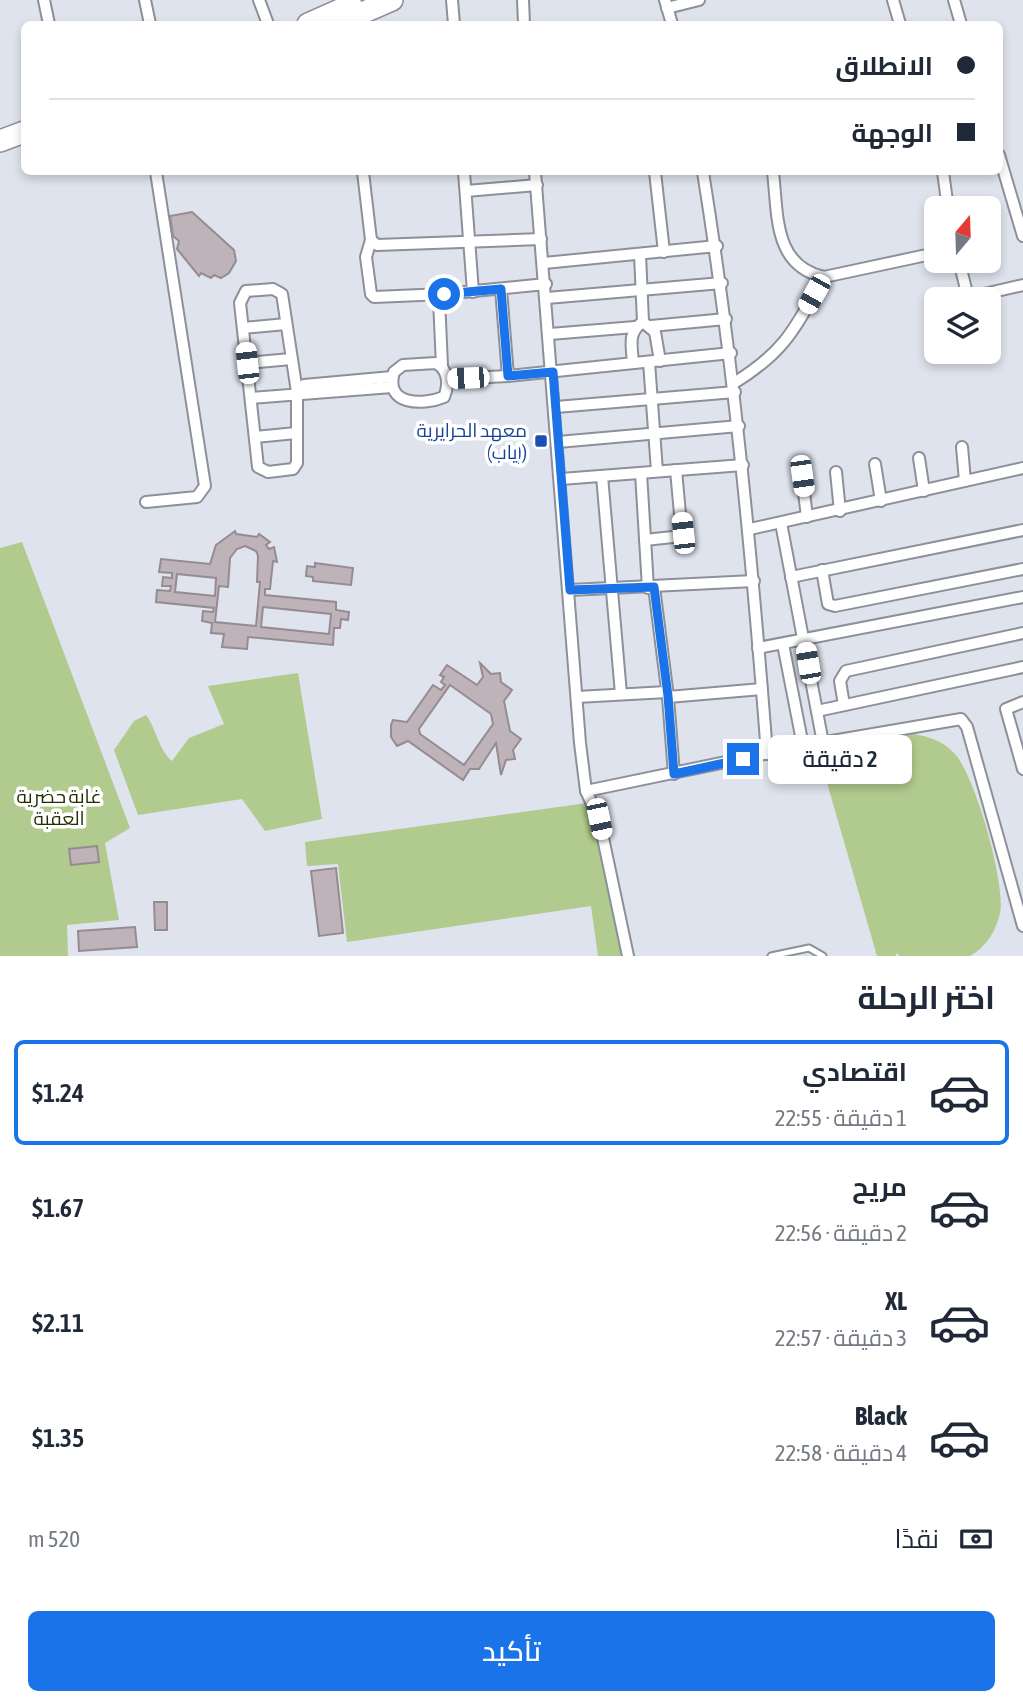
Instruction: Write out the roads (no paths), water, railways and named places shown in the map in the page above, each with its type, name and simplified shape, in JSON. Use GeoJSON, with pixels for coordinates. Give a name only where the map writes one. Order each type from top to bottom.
{"type":"FeatureCollection","features":[{"type":"Feature","properties":{"kind":"highway"},"geometry":{"type":"LineString","coordinates":[[336,17],[362,0]]}},
{"type":"Feature","properties":{"kind":"highway"},"geometry":{"type":"LineString","coordinates":[[336,17],[392,0]]}},
{"type":"Feature","properties":{"kind":"highway"},"geometry":{"type":"LineString","coordinates":[[0,141],[21,133]]}},
{"type":"Feature","properties":{"kind":"highway"},"geometry":{"type":"LineString","coordinates":[[0,154],[21,147]]}},
{"type":"Feature","properties":{"kind":"street"},"geometry":{"type":"LineString","coordinates":[[44,0],[48,21]]}},
{"type":"Feature","properties":{"kind":"street"},"geometry":{"type":"LineString","coordinates":[[145,0],[149,21]]}},
{"type":"Feature","properties":{"kind":"street"},"geometry":{"type":"LineString","coordinates":[[259,0],[267,21]]}},
{"type":"Feature","properties":{"kind":"street"},"geometry":{"type":"LineString","coordinates":[[452,0],[454,21]]}},
{"type":"Feature","properties":{"kind":"street"},"geometry":{"type":"LineString","coordinates":[[523,0],[524,21]]}},
{"type":"Feature","properties":{"kind":"street"},"geometry":{"type":"LineString","coordinates":[[671,21],[666,4],[699,0]]}},
{"type":"Feature","properties":{"kind":"street"},"geometry":{"type":"LineString","coordinates":[[893,0],[899,21]]}},
{"type":"Feature","properties":{"kind":"street"},"geometry":{"type":"LineString","coordinates":[[954,0],[960,21]]}},
{"type":"Feature","properties":{"kind":"street"},"geometry":{"type":"LineString","coordinates":[[1003,167],[1023,236]]}},
{"type":"Feature","properties":{"kind":"street"},"geometry":{"type":"LineString","coordinates":[[146,502],[197,497],[205,486],[156,175]]}},
{"type":"Feature","properties":{"kind":"street"},"geometry":{"type":"LineString","coordinates":[[363,175],[371,240],[366,257],[371,294],[374,297],[473,292],[545,284]]}},
{"type":"Feature","properties":{"kind":"street"},"geometry":{"type":"LineString","coordinates":[[464,175],[473,292]]}},
{"type":"Feature","properties":{"kind":"street"},"geometry":{"type":"LineString","coordinates":[[536,175],[586,791],[599,819],[628,956]]}},
{"type":"Feature","properties":{"kind":"street"},"geometry":{"type":"LineString","coordinates":[[655,175],[664,252]]}},
{"type":"Feature","properties":{"kind":"street"},"geometry":{"type":"LineString","coordinates":[[704,175],[717,246],[739,426],[750,529],[767,754]]}},
{"type":"Feature","properties":{"kind":"street"},"geometry":{"type":"LineString","coordinates":[[773,175],[782,235],[789,258],[809,274],[824,277],[924,256]]}},
{"type":"Feature","properties":{"kind":"street"},"geometry":{"type":"LineString","coordinates":[[943,175],[946,196]]}},
{"type":"Feature","properties":{"kind":"street"},"geometry":{"type":"LineString","coordinates":[[466,191],[537,186]]}},
{"type":"Feature","properties":{"kind":"street"},"geometry":{"type":"LineString","coordinates":[[1011,190],[1023,186]]}},
{"type":"Feature","properties":{"kind":"street"},"geometry":{"type":"LineString","coordinates":[[371,240],[377,245],[541,239]]}},
{"type":"Feature","properties":{"kind":"street"},"geometry":{"type":"LineString","coordinates":[[544,263],[717,246]]}},
{"type":"Feature","properties":{"kind":"street"},"geometry":{"type":"LineString","coordinates":[[640,254],[643,325],[655,362],[652,401],[657,471]]}},
{"type":"Feature","properties":{"kind":"street"},"geometry":{"type":"LineString","coordinates":[[962,273],[967,293],[971,297],[1023,285]]}},
{"type":"Feature","properties":{"kind":"street"},"geometry":{"type":"LineString","coordinates":[[555,407],[652,401],[734,387],[785,345],[824,277]]}},
{"type":"Feature","properties":{"kind":"street"},"geometry":{"type":"LineString","coordinates":[[547,298],[722,283]]}},
{"type":"Feature","properties":{"kind":"street"},"geometry":{"type":"LineString","coordinates":[[273,289],[282,294],[296,389],[295,466],[268,472],[258,467],[243,328],[242,296],[246,292],[273,289]]}},
{"type":"Feature","properties":{"kind":"street"},"geometry":{"type":"LineString","coordinates":[[501,289],[508,376]]}},
{"type":"Feature","properties":{"kind":"street"},"geometry":{"type":"LineString","coordinates":[[392,382],[399,398],[406,402],[444,397],[447,379],[442,366],[438,309],[439,299],[444,294]]}},
{"type":"Feature","properties":{"kind":"street"},"geometry":{"type":"LineString","coordinates":[[550,334],[726,319]]}},
{"type":"Feature","properties":{"kind":"street"},"geometry":{"type":"LineString","coordinates":[[243,328],[286,324]]}},
{"type":"Feature","properties":{"kind":"street"},"geometry":{"type":"LineString","coordinates":[[634,363],[632,334],[643,325]]}},
{"type":"Feature","properties":{"kind":"street"},"geometry":{"type":"LineString","coordinates":[[447,379],[553,372],[731,353]]}},
{"type":"Feature","properties":{"kind":"street"},"geometry":{"type":"LineString","coordinates":[[247,363],[292,359]]}},
{"type":"Feature","properties":{"kind":"street"},"geometry":{"type":"LineString","coordinates":[[392,382],[402,366],[436,363],[442,366]]}},
{"type":"Feature","properties":{"kind":"street"},"geometry":{"type":"LineString","coordinates":[[251,398],[296,389],[392,382]]}},
{"type":"Feature","properties":{"kind":"street"},"geometry":{"type":"LineString","coordinates":[[558,442],[739,426]]}},
{"type":"Feature","properties":{"kind":"street"},"geometry":{"type":"LineString","coordinates":[[255,437],[296,433]]}},
{"type":"Feature","properties":{"kind":"street"},"geometry":{"type":"LineString","coordinates":[[962,447],[965,481]]}},
{"type":"Feature","properties":{"kind":"street"},"geometry":{"type":"LineString","coordinates":[[919,458],[924,491]]}},
{"type":"Feature","properties":{"kind":"street"},"geometry":{"type":"LineString","coordinates":[[875,464],[881,501]]}},
{"type":"Feature","properties":{"kind":"street"},"geometry":{"type":"LineString","coordinates":[[561,479],[743,465]]}},
{"type":"Feature","properties":{"kind":"street"},"geometry":{"type":"LineString","coordinates":[[750,529],[1023,468]]}},
{"type":"Feature","properties":{"kind":"street"},"geometry":{"type":"LineString","coordinates":[[645,540],[682,536],[676,470]]}},
{"type":"Feature","properties":{"kind":"street"},"geometry":{"type":"LineString","coordinates":[[836,472],[840,511]]}},
{"type":"Feature","properties":{"kind":"street"},"geometry":{"type":"LineString","coordinates":[[641,473],[645,540],[668,694],[674,774]]}},
{"type":"Feature","properties":{"kind":"street"},"geometry":{"type":"LineString","coordinates":[[602,476],[621,694]]}},
{"type":"Feature","properties":{"kind":"street"},"geometry":{"type":"LineString","coordinates":[[802,476],[807,517]]}},
{"type":"Feature","properties":{"kind":"street"},"geometry":{"type":"LineString","coordinates":[[780,523],[823,743]]}},
{"type":"Feature","properties":{"kind":"street"},"geometry":{"type":"LineString","coordinates":[[791,577],[1023,530]]}},
{"type":"Feature","properties":{"kind":"street"},"geometry":{"type":"LineString","coordinates":[[822,570],[828,604],[835,606],[1023,569]]}},
{"type":"Feature","properties":{"kind":"street"},"geometry":{"type":"LineString","coordinates":[[570,590],[754,581]]}},
{"type":"Feature","properties":{"kind":"street"},"geometry":{"type":"LineString","coordinates":[[758,648],[1023,597]]}},
{"type":"Feature","properties":{"kind":"street"},"geometry":{"type":"LineString","coordinates":[[844,705],[840,681],[846,671],[1023,633]]}},
{"type":"Feature","properties":{"kind":"street"},"geometry":{"type":"LineString","coordinates":[[783,644],[803,746]]}},
{"type":"Feature","properties":{"kind":"street"},"geometry":{"type":"LineString","coordinates":[[817,711],[1023,667]]}},
{"type":"Feature","properties":{"kind":"street"},"geometry":{"type":"LineString","coordinates":[[577,697],[762,689]]}},
{"type":"Feature","properties":{"kind":"street"},"geometry":{"type":"LineString","coordinates":[[1023,702],[1006,709],[1023,769]]}},
{"type":"Feature","properties":{"kind":"street"},"geometry":{"type":"LineString","coordinates":[[586,791],[803,746],[956,718],[963,720],[1018,885],[1023,924]]}},
{"type":"Feature","properties":{"kind":"lane"},"geometry":{"type":"LineString","coordinates":[[771,956],[809,948],[823,956]]}},
{"type":"Feature","properties":{"kind":"place","name":"معهد الحرايرية (إياب)"},"geometry":{"type":"Point","coordinates":[541,441]}},
{"type":"Feature","properties":{"kind":"park label","name":"غابة حضرية العقبة"},"geometry":{"type":"Point","coordinates":[59,807]}}]}
